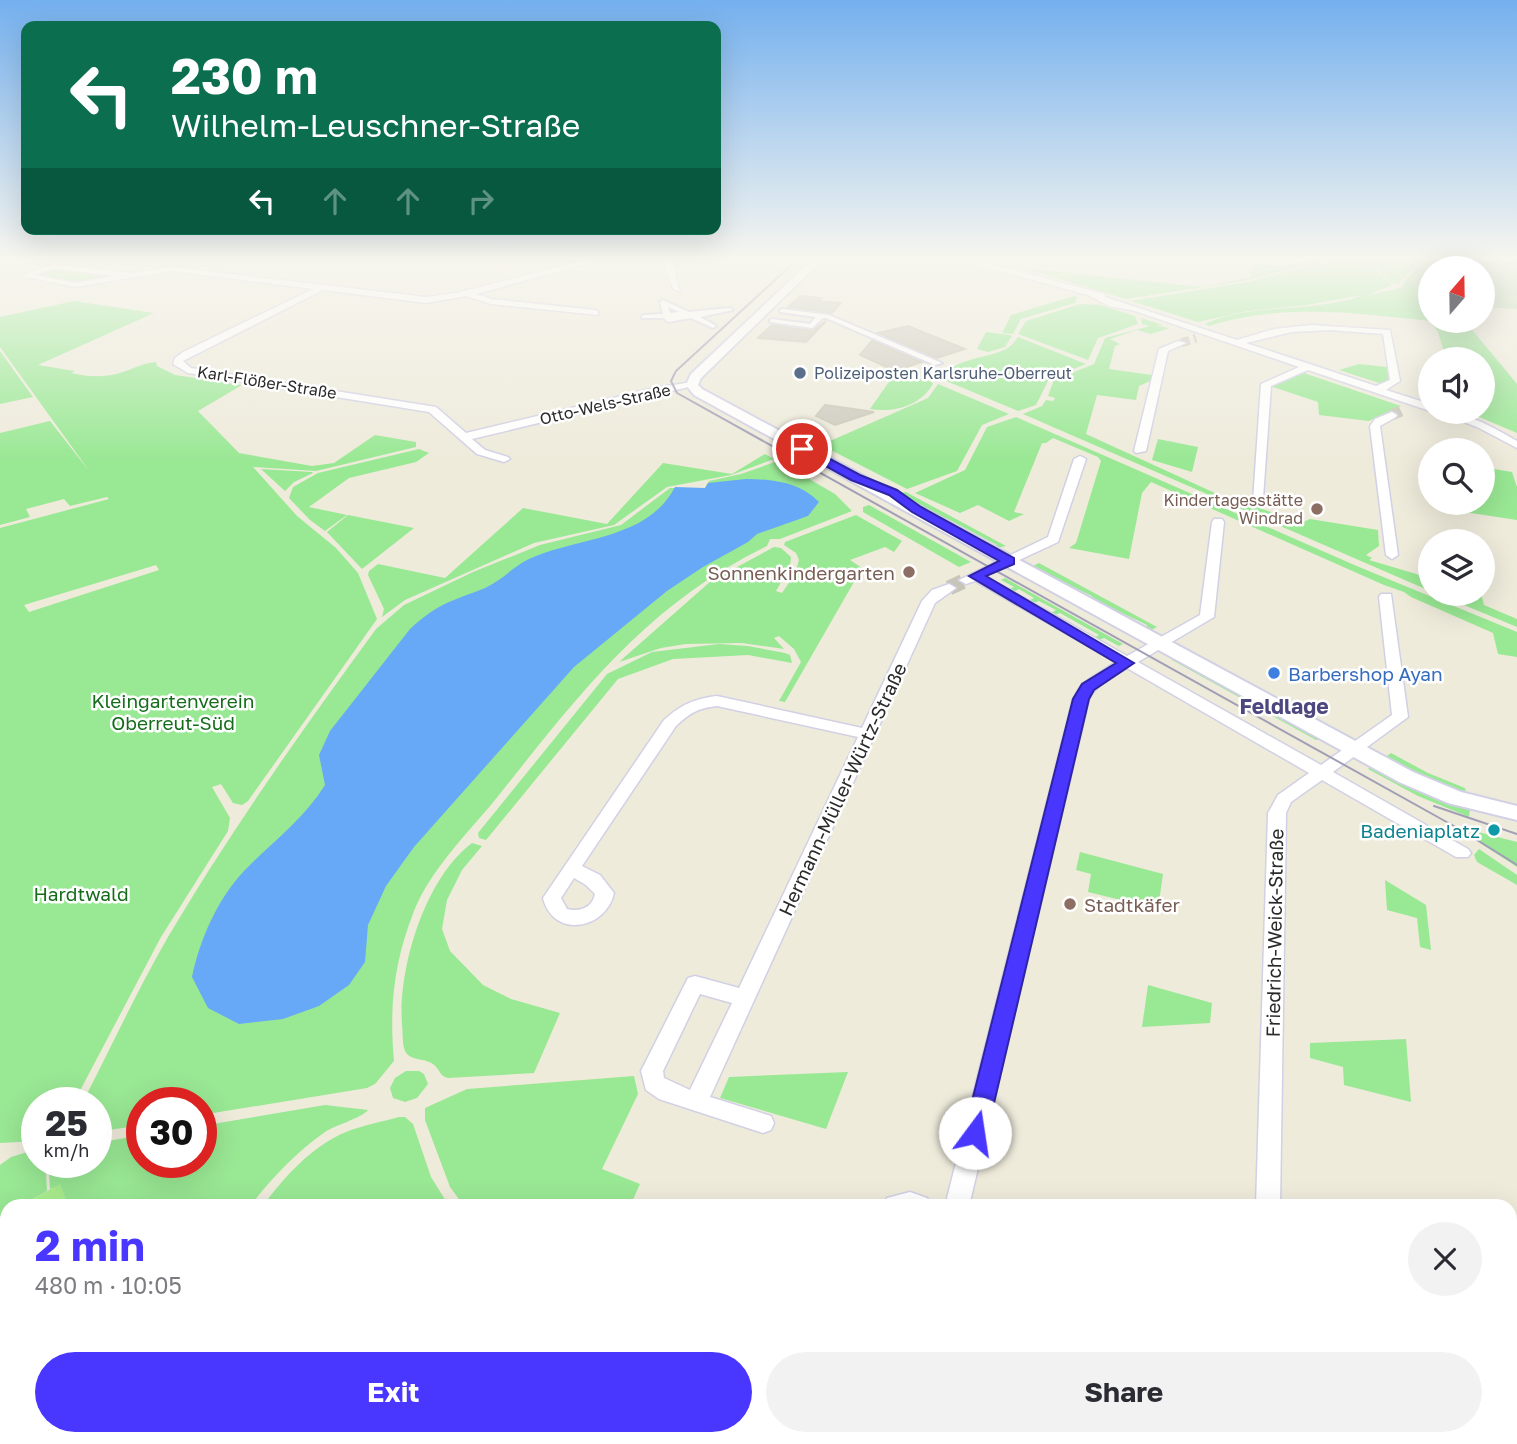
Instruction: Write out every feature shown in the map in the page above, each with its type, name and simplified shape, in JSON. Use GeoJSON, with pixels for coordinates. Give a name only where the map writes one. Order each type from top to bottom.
{"type":"FeatureCollection","features":[{"type":"Feature","properties":{"kind":"street","name":"Karl-Flößer-Straße"},"geometry":{"type":"LineString","coordinates":[[245,325],[186,354],[178,360],[178,364],[188,370],[428,408],[440,414],[481,452],[504,458]]}},
{"type":"Feature","properties":{"kind":"street","name":"Otto-Wels-Straße"},"geometry":{"type":"LineString","coordinates":[[465,437],[655,391],[692,385],[695,377],[749,325]]}},
{"type":"Feature","properties":{"kind":"street"},"geometry":{"type":"LineString","coordinates":[[837,325],[938,363]]}},
{"type":"Feature","properties":{"kind":"street"},"geometry":{"type":"LineString","coordinates":[[1184,325],[1417,404]]}},
{"type":"Feature","properties":{"kind":"street"},"geometry":{"type":"LineString","coordinates":[[1237,343],[1265,333],[1297,328],[1386,329],[1395,381],[1377,390]]}},
{"type":"Feature","properties":{"kind":"street"},"geometry":{"type":"LineString","coordinates":[[1196,338],[1209,334]]}},
{"type":"Feature","properties":{"kind":"street"},"geometry":{"type":"LineString","coordinates":[[1140,451],[1164,349],[1181,343]]}},
{"type":"Feature","properties":{"kind":"street"},"geometry":{"type":"LineString","coordinates":[[1257,498],[1266,384],[1307,367]]}},
{"type":"Feature","properties":{"kind":"street"},"geometry":{"type":"LineString","coordinates":[[692,385],[698,392],[893,500],[916,509],[1353,749],[1438,792],[1517,813]]}},
{"type":"Feature","properties":{"kind":"street"},"geometry":{"type":"LineString","coordinates":[[1392,555],[1375,426],[1417,404]]}},
{"type":"Feature","properties":{"kind":"street"},"geometry":{"type":"LineString","coordinates":[[1478,424],[1517,445]]}},
{"type":"Feature","properties":{"kind":"street"},"geometry":{"type":"LineString","coordinates":[[1080,460],[1055,537],[971,578],[1462,853]]}},
{"type":"Feature","properties":{"kind":"street"},"geometry":{"type":"LineString","coordinates":[[959,1199],[1081,699],[1087,687],[1200,623],[1209,615],[1218,522]]}},
{"type":"Feature","properties":{"kind":"street","name":"Hermann-Müller-Würtz-Straße"},"geometry":{"type":"LineString","coordinates":[[696,1102],[929,601],[949,588]]}},
{"type":"Feature","properties":{"kind":"street","name":"Friedrich-Weick-Straße"},"geometry":{"type":"LineString","coordinates":[[1268,1199],[1274,1004],[1275,822],[1284,799],[1401,715],[1386,597]]}},
{"type":"Feature","properties":{"kind":"street"},"geometry":{"type":"LineString","coordinates":[[571,869],[674,718],[695,704],[729,703],[868,734]]}},
{"type":"Feature","properties":{"kind":"street"},"geometry":{"type":"LineString","coordinates":[[744,998],[695,984],[652,1071],[652,1077],[660,1088],[763,1124]]}},
{"type":"Feature","properties":{"kind":"green space"},"geometry":{"type":"Polygon","coordinates":[[[0,325],[126,325],[29,369],[38,365],[75,371],[71,373],[103,376],[156,362],[157,366],[175,375],[242,385],[198,411],[239,453],[312,466],[334,463],[375,435],[416,442],[416,447],[316,471],[253,467],[297,516],[336,548],[358,573],[377,619],[248,801],[242,805],[233,803],[221,784],[212,787],[230,818],[228,831],[161,937],[82,1087],[21,1087],[21,1142],[0,1143],[0,528],[109,499],[107,497],[70,506],[64,499],[26,509],[30,517],[0,525],[0,433],[50,421],[90,472],[0,347],[0,325]],[[156,565],[24,605],[29,612],[159,570],[156,565]]]}},
{"type":"Feature","properties":{"kind":"green space"},"geometry":{"type":"Polygon","coordinates":[[[1006,325],[1018,325],[1013,334],[1002,333],[1006,325]]]}},
{"type":"Feature","properties":{"kind":"green space"},"geometry":{"type":"Polygon","coordinates":[[[1023,325],[1134,325],[1098,338],[1088,360],[1018,334],[1023,325]]]}},
{"type":"Feature","properties":{"kind":"green space"},"geometry":{"type":"Polygon","coordinates":[[[1148,325],[1170,328],[1151,334],[1137,330],[1110,339],[1120,344],[1115,346],[1109,369],[1152,375],[1150,381],[1139,386],[1136,400],[1097,395],[1086,434],[1241,505],[1257,507],[1301,523],[1310,519],[1378,530],[1379,546],[1366,555],[1372,558],[1369,560],[1418,574],[1418,586],[1023,414],[1042,406],[1046,400],[1053,401],[1055,398],[1048,396],[1054,380],[1094,364],[1105,338],[1150,326],[1148,325]]]}},
{"type":"Feature","properties":{"kind":"green space"},"geometry":{"type":"Polygon","coordinates":[[[986,332],[1012,336],[1005,347],[988,352],[977,349],[986,332]]]}},
{"type":"Feature","properties":{"kind":"green space"},"geometry":{"type":"Polygon","coordinates":[[[1438,333],[1475,333],[1486,347],[1442,347],[1438,333]]]}},
{"type":"Feature","properties":{"kind":"green space"},"geometry":{"type":"Polygon","coordinates":[[[1018,337],[1086,364],[1049,379],[1036,405],[1018,411],[944,380],[947,373],[961,363],[1006,349],[1018,337]]]}},
{"type":"Feature","properties":{"kind":"green space"},"geometry":{"type":"Polygon","coordinates":[[[0,351],[33,397],[0,404],[0,351]]]}},
{"type":"Feature","properties":{"kind":"green space"},"geometry":{"type":"Polygon","coordinates":[[[1495,357],[1517,384],[1517,433],[1495,424],[1495,357]]]}},
{"type":"Feature","properties":{"kind":"green space"},"geometry":{"type":"Polygon","coordinates":[[[1359,364],[1387,367],[1389,380],[1382,384],[1339,370],[1359,364]]]}},
{"type":"Feature","properties":{"kind":"green space"},"geometry":{"type":"Polygon","coordinates":[[[1301,372],[1401,406],[1369,421],[1319,415],[1318,402],[1270,386],[1301,372]]]}},
{"type":"Feature","properties":{"kind":"green space"},"geometry":{"type":"Polygon","coordinates":[[[893,376],[931,381],[933,384],[928,392],[914,403],[897,409],[870,409],[893,376]]]}},
{"type":"Feature","properties":{"kind":"green space"},"geometry":{"type":"Polygon","coordinates":[[[938,384],[1009,414],[982,425],[957,471],[907,489],[821,445],[928,398],[938,384]]]}},
{"type":"Feature","properties":{"kind":"green space"},"geometry":{"type":"Polygon","coordinates":[[[1016,417],[1418,591],[1418,600],[1151,482],[1142,493],[1129,559],[1069,548],[1076,543],[1101,461],[1098,457],[1053,438],[1042,443],[1014,512],[1024,514],[1009,521],[978,505],[960,513],[915,493],[965,470],[987,427],[1016,417]]]}},
{"type":"Feature","properties":{"kind":"green space"},"geometry":{"type":"Polygon","coordinates":[[[1158,439],[1198,447],[1192,472],[1152,460],[1158,439]]]}},
{"type":"Feature","properties":{"kind":"green space"},"geometry":{"type":"Polygon","coordinates":[[[419,449],[429,453],[416,462],[349,478],[309,507],[347,515],[325,531],[289,498],[293,487],[318,473],[419,449]]]}},
{"type":"Feature","properties":{"kind":"green space"},"geometry":{"type":"Polygon","coordinates":[[[765,454],[774,459],[731,475],[667,487],[614,525],[534,543],[405,600],[382,617],[384,609],[368,575],[378,564],[445,578],[523,508],[607,524],[663,463],[732,474],[765,454]]]}},
{"type":"Feature","properties":{"kind":"green space"},"geometry":{"type":"Polygon","coordinates":[[[780,462],[835,494],[852,511],[780,539],[770,539],[767,546],[685,596],[616,656],[555,725],[450,852],[421,896],[407,930],[395,984],[392,1022],[394,1061],[375,1084],[367,1088],[217,1112],[217,1087],[126,1087],[126,1127],[112,1130],[112,1087],[90,1087],[135,998],[192,897],[242,819],[376,629],[404,605],[473,572],[540,545],[621,525],[670,488],[705,488],[709,481],[780,462]]]}},
{"type":"Feature","properties":{"kind":"green space"},"geometry":{"type":"Polygon","coordinates":[[[261,469],[313,473],[294,482],[285,491],[261,469]]]}},
{"type":"Feature","properties":{"kind":"green space"},"geometry":{"type":"Polygon","coordinates":[[[1495,469],[1512,472],[1517,487],[1517,520],[1484,515],[1495,515],[1495,469]]]}},
{"type":"Feature","properties":{"kind":"green space"},"geometry":{"type":"Polygon","coordinates":[[[906,492],[1006,546],[996,548],[997,545],[933,514],[901,493],[906,492]]]}},
{"type":"Feature","properties":{"kind":"green space"},"geometry":{"type":"Polygon","coordinates":[[[869,505],[971,562],[959,567],[863,512],[863,507],[869,505]]]}},
{"type":"Feature","properties":{"kind":"green space"},"geometry":{"type":"Polygon","coordinates":[[[348,515],[414,528],[362,569],[327,532],[348,515]]]}},
{"type":"Feature","properties":{"kind":"green space"},"geometry":{"type":"Polygon","coordinates":[[[856,515],[902,541],[894,552],[885,547],[850,560],[862,568],[785,702],[779,701],[801,662],[794,649],[779,636],[774,638],[784,649],[742,643],[686,644],[661,648],[619,662],[711,581],[774,547],[781,548],[791,557],[790,567],[776,591],[782,593],[795,574],[799,560],[796,553],[784,545],[785,542],[856,515]]]}},
{"type":"Feature","properties":{"kind":"green space"},"geometry":{"type":"Polygon","coordinates":[[[1039,563],[1157,627],[1149,631],[1146,629],[1147,625],[1098,603],[1091,599],[1092,596],[1031,567],[1039,563]]]}},
{"type":"Feature","properties":{"kind":"green space"},"geometry":{"type":"Polygon","coordinates":[[[1005,578],[1123,644],[1119,646],[1104,638],[1097,641],[1092,639],[1099,635],[1060,613],[1052,616],[1049,614],[1056,610],[1039,601],[1031,604],[1027,602],[1034,598],[1019,589],[1011,593],[1007,590],[1014,587],[1001,580],[1005,578]]]}},
{"type":"Feature","properties":{"kind":"green space"},"geometry":{"type":"Polygon","coordinates":[[[1432,606],[1454,606],[1517,632],[1517,657],[1498,654],[1493,633],[1432,606]]]}},
{"type":"Feature","properties":{"kind":"green space"},"geometry":{"type":"Polygon","coordinates":[[[1466,606],[1486,606],[1517,619],[1517,627],[1466,606]]]}},
{"type":"Feature","properties":{"kind":"green space"},"geometry":{"type":"Polygon","coordinates":[[[719,644],[785,653],[790,655],[792,663],[748,655],[673,659],[618,679],[486,840],[479,838],[478,833],[607,674],[652,652],[719,644]]]}},
{"type":"Feature","properties":{"kind":"green space"},"geometry":{"type":"Polygon","coordinates":[[[1177,657],[1324,739],[1316,740],[1172,660],[1177,657]]]}},
{"type":"Feature","properties":{"kind":"green space"},"geometry":{"type":"Polygon","coordinates":[[[1391,753],[1428,773],[1465,788],[1467,797],[1436,786],[1384,758],[1391,753]]]}},
{"type":"Feature","properties":{"kind":"green space"},"geometry":{"type":"Polygon","coordinates":[[[1373,765],[1447,802],[1470,809],[1469,817],[1418,796],[1368,769],[1373,765]]]}},
{"type":"Feature","properties":{"kind":"green space"},"geometry":{"type":"Polygon","coordinates":[[[1478,832],[1517,842],[1517,867],[1480,843],[1478,832]]]}},
{"type":"Feature","properties":{"kind":"green space"},"geometry":{"type":"Polygon","coordinates":[[[472,843],[482,846],[462,870],[447,900],[442,929],[450,951],[483,985],[511,999],[560,1013],[534,1073],[448,1078],[433,1064],[407,1054],[404,1048],[402,1002],[410,951],[418,926],[441,878],[455,859],[472,843]]]}},
{"type":"Feature","properties":{"kind":"green space"},"geometry":{"type":"Polygon","coordinates":[[[1479,849],[1517,875],[1517,885],[1477,862],[1474,855],[1479,849]]]}},
{"type":"Feature","properties":{"kind":"green space"},"geometry":{"type":"Polygon","coordinates":[[[1080,852],[1163,874],[1158,909],[1088,892],[1091,874],[1076,870],[1080,852]]]}},
{"type":"Feature","properties":{"kind":"green space"},"geometry":{"type":"Polygon","coordinates":[[[1385,880],[1426,905],[1431,950],[1420,947],[1417,918],[1387,910],[1385,880]]]}},
{"type":"Feature","properties":{"kind":"green space"},"geometry":{"type":"Polygon","coordinates":[[[1148,985],[1212,1003],[1210,1023],[1142,1027],[1148,985]]]}},
{"type":"Feature","properties":{"kind":"green space"},"geometry":{"type":"Polygon","coordinates":[[[1406,1039],[1411,1102],[1344,1085],[1343,1067],[1310,1058],[1310,1043],[1406,1039]]]}},
{"type":"Feature","properties":{"kind":"green space"},"geometry":{"type":"Polygon","coordinates":[[[406,1071],[419,1071],[424,1074],[428,1084],[417,1098],[405,1102],[393,1098],[390,1088],[395,1078],[406,1071]]]}},
{"type":"Feature","properties":{"kind":"green space"},"geometry":{"type":"Polygon","coordinates":[[[848,1072],[826,1129],[720,1098],[729,1077],[848,1072]]]}},
{"type":"Feature","properties":{"kind":"green space"},"geometry":{"type":"Polygon","coordinates":[[[634,1076],[638,1094],[602,1169],[640,1184],[633,1199],[459,1199],[450,1187],[425,1120],[425,1108],[467,1089],[634,1076]]]}},
{"type":"Feature","properties":{"kind":"green space"},"geometry":{"type":"Polygon","coordinates":[[[325,1105],[368,1110],[314,1140],[284,1166],[256,1199],[65,1199],[60,1185],[50,1189],[49,1178],[112,1178],[112,1140],[126,1138],[126,1178],[217,1178],[217,1123],[325,1105]]]}},
{"type":"Feature","properties":{"kind":"green space"},"geometry":{"type":"Polygon","coordinates":[[[405,1117],[413,1124],[431,1177],[445,1199],[268,1199],[310,1154],[352,1130],[405,1117]]]}},
{"type":"Feature","properties":{"kind":"green space"},"geometry":{"type":"Polygon","coordinates":[[[21,1154],[21,1178],[46,1178],[47,1191],[33,1199],[0,1199],[0,1165],[21,1154]]]}},
{"type":"Feature","properties":{"kind":"green space"},"geometry":{"type":"Polygon","coordinates":[[[60,1184],[65,1199],[33,1199],[60,1184]]]}},
{"type":"Feature","properties":{"kind":"water"},"geometry":{"type":"Polygon","coordinates":[[[746,479],[785,483],[803,490],[819,502],[808,516],[757,534],[667,591],[574,667],[414,847],[386,886],[368,925],[365,962],[349,985],[319,1006],[283,1019],[239,1024],[208,1008],[192,977],[205,934],[218,907],[234,882],[297,820],[325,785],[319,755],[330,731],[410,629],[436,609],[489,586],[529,559],[610,535],[648,518],[663,504],[675,487],[705,488],[708,483],[746,479]]]}},
{"type":"Feature","properties":{"kind":"building"},"geometry":{"type":"Polygon","coordinates":[[[772,325],[812,331],[822,325],[806,342],[758,338],[772,325]]]}},
{"type":"Feature","properties":{"kind":"building"},"geometry":{"type":"Polygon","coordinates":[[[908,326],[965,349],[937,358],[878,333],[908,326]]]}},
{"type":"Feature","properties":{"kind":"building"},"geometry":{"type":"Polygon","coordinates":[[[872,341],[922,362],[895,371],[860,355],[872,341]]]}},
{"type":"Feature","properties":{"kind":"building"},"geometry":{"type":"Polygon","coordinates":[[[825,405],[874,412],[835,425],[816,416],[825,405]]]}},
{"type":"Feature","properties":{"kind":"tunnel"},"geometry":{"type":"LineString","coordinates":[[1181,343],[1196,338]]}},
{"type":"Feature","properties":{"kind":"tunnel"},"geometry":{"type":"LineString","coordinates":[[1392,415],[1401,411]]}},
{"type":"Feature","properties":{"kind":"tunnel"},"geometry":{"type":"LineString","coordinates":[[949,588],[966,580]]}},
{"type":"Feature","properties":{"kind":"tram line"},"geometry":{"type":"LineString","coordinates":[[726,325],[676,371],[671,381],[677,393],[1461,830],[1517,865]]}},
{"type":"Feature","properties":{"kind":"tram line"},"geometry":{"type":"LineString","coordinates":[[1434,806],[1517,834]]}},
{"type":"Feature","properties":{"kind":"place","name":"Polizeiposten Karlsruhe-Oberreut"},"geometry":{"type":"Point","coordinates":[800,373]}},
{"type":"Feature","properties":{"kind":"place","name":"Kindertagesstätte Windrad"},"geometry":{"type":"Point","coordinates":[1317,509]}},
{"type":"Feature","properties":{"kind":"place","name":"Sonnenkindergarten"},"geometry":{"type":"Point","coordinates":[909,572]}},
{"type":"Feature","properties":{"kind":"place","name":"Barbershop Ayan"},"geometry":{"type":"Point","coordinates":[1274,673]}},
{"type":"Feature","properties":{"kind":"place","name":"Badeniaplatz"},"geometry":{"type":"Point","coordinates":[1494,830]}},
{"type":"Feature","properties":{"kind":"place","name":"Stadtkäfer"},"geometry":{"type":"Point","coordinates":[1070,904]}},
{"type":"Feature","properties":{"kind":"district","name":"Feldlage"},"geometry":{"type":"Point","coordinates":[1284,706]}},
{"type":"Feature","properties":{"kind":"route"},"geometry":{"type":"LineString","coordinates":[[802,449],[855,477],[893,492],[916,509],[1009,561],[976,576],[1127,663],[1087,687],[1081,699],[975,1133]]}},
{"type":"Feature","properties":{"kind":"park label","name":"Kleingartenverein Oberreut-Süd"},"geometry":{"type":"Point","coordinates":[173,711]}},
{"type":"Feature","properties":{"kind":"park label","name":"Hardtwald"},"geometry":{"type":"Point","coordinates":[81,893]}}]}
